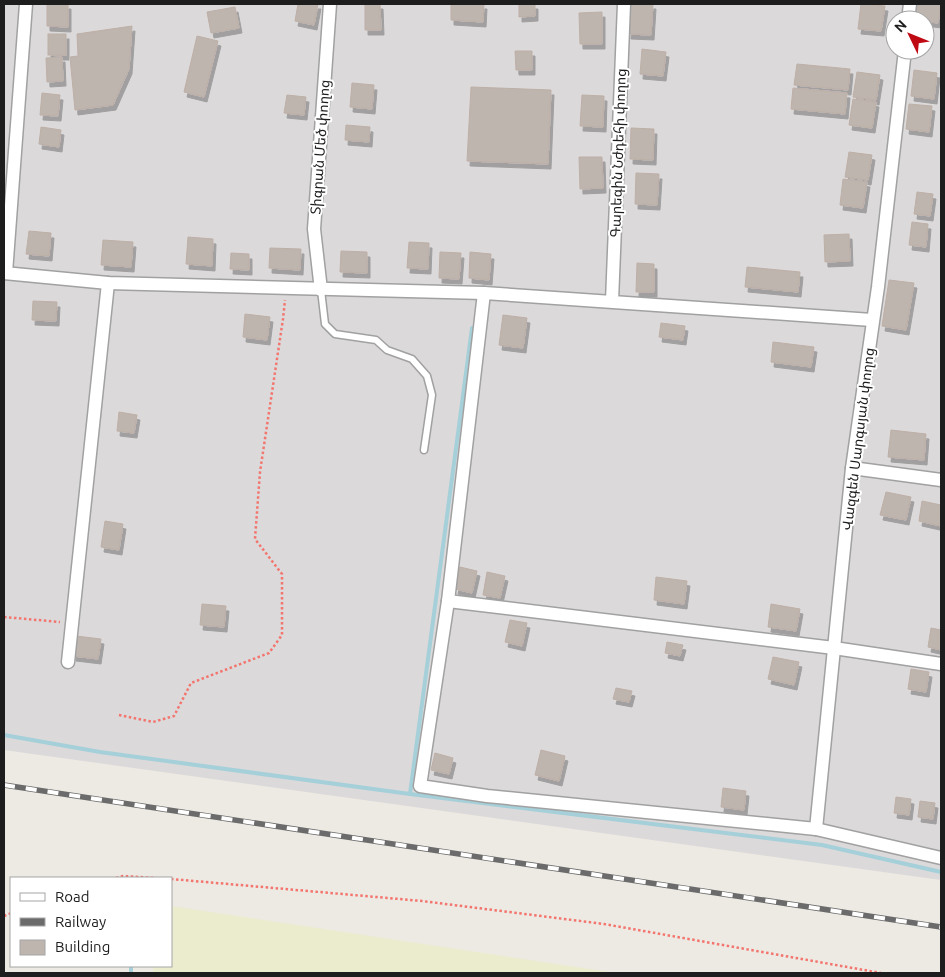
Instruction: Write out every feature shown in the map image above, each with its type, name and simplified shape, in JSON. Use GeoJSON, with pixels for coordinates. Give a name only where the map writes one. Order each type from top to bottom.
{"type":"FeatureCollection","features":[{"type":"Feature","properties":{"kind":"street"},"geometry":{"type":"LineString","coordinates":[[26,4],[5,273],[108,283],[484,293],[872,320]]}},
{"type":"Feature","properties":{"kind":"street","name":"Տիգրան Մեծ փողոց"},"geometry":{"type":"LineString","coordinates":[[321,290],[314,229],[330,4]]}},
{"type":"Feature","properties":{"kind":"street","name":"Գարեգին Նժդեհի փողոց"},"geometry":{"type":"LineString","coordinates":[[612,301],[624,4]]}},
{"type":"Feature","properties":{"kind":"street","name":"Վազգեն Սարգսյան փողոց"},"geometry":{"type":"LineString","coordinates":[[816,829],[852,468],[878,287],[904,60]]}},
{"type":"Feature","properties":{"kind":"street"},"geometry":{"type":"LineString","coordinates":[[68,662],[108,283]]}},
{"type":"Feature","properties":{"kind":"street"},"geometry":{"type":"LineString","coordinates":[[484,293],[448,601],[420,786],[487,796],[816,829],[941,858]]}},
{"type":"Feature","properties":{"kind":"street"},"geometry":{"type":"LineString","coordinates":[[852,468],[941,480]]}},
{"type":"Feature","properties":{"kind":"street"},"geometry":{"type":"LineString","coordinates":[[448,601],[834,648],[941,664]]}},
{"type":"Feature","properties":{"kind":"lane"},"geometry":{"type":"LineString","coordinates":[[321,290],[325,324],[335,334],[376,340],[387,350],[412,359],[427,376],[432,395],[424,450]]}},
{"type":"Feature","properties":{"kind":"path"},"geometry":{"type":"LineString","coordinates":[[119,715],[153,722],[174,716],[191,683],[268,653],[282,635],[282,574],[255,539],[260,472],[283,319],[285,288]]}},
{"type":"Feature","properties":{"kind":"path"},"geometry":{"type":"LineString","coordinates":[[4,617],[72,623]]}},
{"type":"Feature","properties":{"kind":"path"},"geometry":{"type":"LineString","coordinates":[[120,877],[140,877]]}},
{"type":"Feature","properties":{"kind":"path"},"geometry":{"type":"LineString","coordinates":[[172,879],[422,901],[604,924],[881,973]]}},
{"type":"Feature","properties":{"kind":"shaded area"},"geometry":{"type":"Polygon","coordinates":[[[4,4],[941,4],[941,880],[4,750],[4,4]]]}},
{"type":"Feature","properties":{"kind":"green space"},"geometry":{"type":"Polygon","coordinates":[[[172,906],[616,973],[153,973],[153,967],[172,967],[172,906]]]}},
{"type":"Feature","properties":{"kind":"building"},"geometry":{"type":"Polygon","coordinates":[[[47,4],[68,4],[68,27],[47,26],[47,4]]]}},
{"type":"Feature","properties":{"kind":"building"},"geometry":{"type":"Polygon","coordinates":[[[298,4],[318,4],[314,25],[295,21],[298,4]]]}},
{"type":"Feature","properties":{"kind":"building"},"geometry":{"type":"Polygon","coordinates":[[[365,4],[380,4],[381,30],[365,30],[365,4]]]}},
{"type":"Feature","properties":{"kind":"building"},"geometry":{"type":"Polygon","coordinates":[[[451,4],[484,4],[483,22],[451,20],[451,4]]]}},
{"type":"Feature","properties":{"kind":"building"},"geometry":{"type":"Polygon","coordinates":[[[519,4],[535,4],[535,16],[519,17],[519,4]]]}},
{"type":"Feature","properties":{"kind":"building"},"geometry":{"type":"Polygon","coordinates":[[[630,4],[653,4],[651,35],[628,34],[630,4]]]}},
{"type":"Feature","properties":{"kind":"building"},"geometry":{"type":"Polygon","coordinates":[[[861,4],[885,6],[881,31],[858,29],[861,4]]]}},
{"type":"Feature","properties":{"kind":"building"},"geometry":{"type":"Polygon","coordinates":[[[917,4],[941,4],[938,23],[935,23],[935,10],[917,10],[917,4]]]}},
{"type":"Feature","properties":{"kind":"building"},"geometry":{"type":"Polygon","coordinates":[[[235,7],[239,28],[211,33],[207,12],[235,7]]]}},
{"type":"Feature","properties":{"kind":"building"},"geometry":{"type":"Polygon","coordinates":[[[602,12],[602,44],[580,44],[579,13],[602,12]]]}},
{"type":"Feature","properties":{"kind":"building"},"geometry":{"type":"Polygon","coordinates":[[[132,26],[129,69],[113,105],[75,110],[70,57],[78,56],[77,34],[132,26]]]}},
{"type":"Feature","properties":{"kind":"building"},"geometry":{"type":"Polygon","coordinates":[[[48,34],[66,34],[66,55],[48,55],[48,34]]]}},
{"type":"Feature","properties":{"kind":"building"},"geometry":{"type":"Polygon","coordinates":[[[197,36],[218,41],[204,97],[184,92],[197,36]]]}},
{"type":"Feature","properties":{"kind":"building"},"geometry":{"type":"Polygon","coordinates":[[[642,49],[666,52],[663,76],[640,74],[642,49]]]}},
{"type":"Feature","properties":{"kind":"building"},"geometry":{"type":"Polygon","coordinates":[[[515,51],[532,51],[532,70],[516,70],[515,51]]]}},
{"type":"Feature","properties":{"kind":"building"},"geometry":{"type":"Polygon","coordinates":[[[62,57],[63,81],[47,82],[46,58],[62,57]]]}},
{"type":"Feature","properties":{"kind":"building"},"geometry":{"type":"Polygon","coordinates":[[[797,64],[850,69],[848,90],[794,85],[797,64]]]}},
{"type":"Feature","properties":{"kind":"building"},"geometry":{"type":"Polygon","coordinates":[[[914,70],[937,73],[934,99],[911,96],[914,70]]]}},
{"type":"Feature","properties":{"kind":"building"},"geometry":{"type":"Polygon","coordinates":[[[857,72],[880,75],[876,100],[853,97],[857,72]]]}},
{"type":"Feature","properties":{"kind":"building"},"geometry":{"type":"Polygon","coordinates":[[[352,83],[374,85],[372,109],[350,107],[352,83]]]}},
{"type":"Feature","properties":{"kind":"building"},"geometry":{"type":"Polygon","coordinates":[[[471,87],[551,90],[548,164],[467,161],[471,87]]]}},
{"type":"Feature","properties":{"kind":"building"},"geometry":{"type":"Polygon","coordinates":[[[793,88],[847,93],[845,114],[791,109],[793,88]]]}},
{"type":"Feature","properties":{"kind":"building"},"geometry":{"type":"Polygon","coordinates":[[[42,93],[60,95],[58,116],[40,115],[42,93]]]}},
{"type":"Feature","properties":{"kind":"building"},"geometry":{"type":"Polygon","coordinates":[[[287,95],[306,97],[304,115],[284,113],[287,95]]]}},
{"type":"Feature","properties":{"kind":"building"},"geometry":{"type":"Polygon","coordinates":[[[582,95],[604,96],[603,127],[580,126],[582,95]]]}},
{"type":"Feature","properties":{"kind":"building"},"geometry":{"type":"Polygon","coordinates":[[[853,99],[876,102],[872,128],[849,125],[853,99]]]}},
{"type":"Feature","properties":{"kind":"building"},"geometry":{"type":"Polygon","coordinates":[[[909,104],[932,106],[929,132],[906,129],[909,104]]]}},
{"type":"Feature","properties":{"kind":"building"},"geometry":{"type":"Polygon","coordinates":[[[346,125],[370,127],[369,142],[345,140],[346,125]]]}},
{"type":"Feature","properties":{"kind":"building"},"geometry":{"type":"Polygon","coordinates":[[[41,127],[61,130],[59,147],[39,144],[41,127]]]}},
{"type":"Feature","properties":{"kind":"building"},"geometry":{"type":"Polygon","coordinates":[[[631,128],[654,129],[653,160],[630,159],[631,128]]]}},
{"type":"Feature","properties":{"kind":"building"},"geometry":{"type":"Polygon","coordinates":[[[849,152],[872,155],[868,180],[845,177],[849,152]]]}},
{"type":"Feature","properties":{"kind":"building"},"geometry":{"type":"Polygon","coordinates":[[[579,157],[602,157],[603,188],[580,189],[579,157]]]}},
{"type":"Feature","properties":{"kind":"building"},"geometry":{"type":"Polygon","coordinates":[[[636,173],[659,174],[657,205],[635,204],[636,173]]]}},
{"type":"Feature","properties":{"kind":"building"},"geometry":{"type":"Polygon","coordinates":[[[843,179],[867,182],[863,208],[840,205],[843,179]]]}},
{"type":"Feature","properties":{"kind":"building"},"geometry":{"type":"Polygon","coordinates":[[[917,192],[933,194],[930,216],[914,214],[917,192]]]}},
{"type":"Feature","properties":{"kind":"building"},"geometry":{"type":"Polygon","coordinates":[[[912,222],[928,224],[926,247],[909,245],[912,222]]]}},
{"type":"Feature","properties":{"kind":"building"},"geometry":{"type":"Polygon","coordinates":[[[29,231],[51,233],[49,256],[26,254],[29,231]]]}},
{"type":"Feature","properties":{"kind":"building"},"geometry":{"type":"Polygon","coordinates":[[[849,234],[850,261],[825,262],[824,235],[849,234]]]}},
{"type":"Feature","properties":{"kind":"building"},"geometry":{"type":"Polygon","coordinates":[[[188,237],[213,239],[212,266],[186,264],[188,237]]]}},
{"type":"Feature","properties":{"kind":"building"},"geometry":{"type":"Polygon","coordinates":[[[103,240],[133,242],[131,267],[101,265],[103,240]]]}},
{"type":"Feature","properties":{"kind":"building"},"geometry":{"type":"Polygon","coordinates":[[[409,242],[429,243],[428,269],[407,268],[409,242]]]}},
{"type":"Feature","properties":{"kind":"building"},"geometry":{"type":"Polygon","coordinates":[[[270,248],[301,249],[300,270],[269,268],[270,248]]]}},
{"type":"Feature","properties":{"kind":"building"},"geometry":{"type":"Polygon","coordinates":[[[341,251],[367,252],[367,273],[340,272],[341,251]]]}},
{"type":"Feature","properties":{"kind":"building"},"geometry":{"type":"Polygon","coordinates":[[[440,252],[461,253],[459,279],[439,278],[440,252]]]}},
{"type":"Feature","properties":{"kind":"building"},"geometry":{"type":"Polygon","coordinates":[[[470,252],[491,254],[489,280],[469,278],[470,252]]]}},
{"type":"Feature","properties":{"kind":"building"},"geometry":{"type":"Polygon","coordinates":[[[231,253],[249,254],[249,270],[230,269],[231,253]]]}},
{"type":"Feature","properties":{"kind":"building"},"geometry":{"type":"Polygon","coordinates":[[[637,263],[654,264],[654,292],[636,292],[637,263]]]}},
{"type":"Feature","properties":{"kind":"building"},"geometry":{"type":"Polygon","coordinates":[[[747,267],[800,272],[798,292],[745,287],[747,267]]]}},
{"type":"Feature","properties":{"kind":"building"},"geometry":{"type":"Polygon","coordinates":[[[889,280],[914,283],[906,330],[882,326],[889,280]]]}},
{"type":"Feature","properties":{"kind":"building"},"geometry":{"type":"Polygon","coordinates":[[[33,301],[57,302],[56,321],[32,320],[33,301]]]}},
{"type":"Feature","properties":{"kind":"building"},"geometry":{"type":"Polygon","coordinates":[[[245,314],[270,317],[267,340],[243,337],[245,314]]]}},
{"type":"Feature","properties":{"kind":"building"},"geometry":{"type":"Polygon","coordinates":[[[503,315],[527,318],[523,348],[499,345],[503,315]]]}},
{"type":"Feature","properties":{"kind":"building"},"geometry":{"type":"Polygon","coordinates":[[[661,323],[685,326],[683,340],[659,337],[661,323]]]}},
{"type":"Feature","properties":{"kind":"building"},"geometry":{"type":"Polygon","coordinates":[[[773,342],[814,347],[811,367],[771,362],[773,342]]]}},
{"type":"Feature","properties":{"kind":"building"},"geometry":{"type":"Polygon","coordinates":[[[119,412],[137,415],[134,433],[117,431],[119,412]]]}},
{"type":"Feature","properties":{"kind":"building"},"geometry":{"type":"Polygon","coordinates":[[[891,430],[926,434],[924,460],[888,457],[891,430]]]}},
{"type":"Feature","properties":{"kind":"building"},"geometry":{"type":"Polygon","coordinates":[[[886,492],[911,497],[906,520],[880,515],[886,492]]]}},
{"type":"Feature","properties":{"kind":"building"},"geometry":{"type":"Polygon","coordinates":[[[922,501],[941,505],[941,526],[919,521],[922,501]]]}},
{"type":"Feature","properties":{"kind":"building"},"geometry":{"type":"Polygon","coordinates":[[[105,521],[123,524],[119,550],[101,547],[105,521]]]}},
{"type":"Feature","properties":{"kind":"building"},"geometry":{"type":"Polygon","coordinates":[[[460,567],[477,571],[472,593],[455,589],[460,567]]]}},
{"type":"Feature","properties":{"kind":"building"},"geometry":{"type":"Polygon","coordinates":[[[487,572],[505,576],[500,598],[483,595],[487,572]]]}},
{"type":"Feature","properties":{"kind":"building"},"geometry":{"type":"Polygon","coordinates":[[[656,577],[687,581],[684,604],[654,600],[656,577]]]}},
{"type":"Feature","properties":{"kind":"building"},"geometry":{"type":"Polygon","coordinates":[[[202,604],[226,606],[224,627],[200,625],[202,604]]]}},
{"type":"Feature","properties":{"kind":"building"},"geometry":{"type":"Polygon","coordinates":[[[771,604],[800,609],[796,631],[768,627],[771,604]]]}},
{"type":"Feature","properties":{"kind":"building"},"geometry":{"type":"Polygon","coordinates":[[[510,620],[527,623],[522,646],[505,642],[510,620]]]}},
{"type":"Feature","properties":{"kind":"building"},"geometry":{"type":"Polygon","coordinates":[[[931,628],[941,630],[941,650],[928,647],[931,628]]]}},
{"type":"Feature","properties":{"kind":"building"},"geometry":{"type":"Polygon","coordinates":[[[76,636],[101,639],[98,659],[73,656],[76,636]]]}},
{"type":"Feature","properties":{"kind":"building"},"geometry":{"type":"Polygon","coordinates":[[[667,642],[683,645],[680,656],[665,653],[667,642]]]}},
{"type":"Feature","properties":{"kind":"building"},"geometry":{"type":"Polygon","coordinates":[[[773,657],[799,662],[794,685],[768,679],[773,657]]]}},
{"type":"Feature","properties":{"kind":"building"},"geometry":{"type":"Polygon","coordinates":[[[911,669],[929,672],[926,692],[908,689],[911,669]]]}},
{"type":"Feature","properties":{"kind":"building"},"geometry":{"type":"Polygon","coordinates":[[[616,688],[632,691],[629,702],[613,699],[616,688]]]}},
{"type":"Feature","properties":{"kind":"building"},"geometry":{"type":"Polygon","coordinates":[[[541,750],[565,756],[559,781],[535,775],[541,750]]]}},
{"type":"Feature","properties":{"kind":"building"},"geometry":{"type":"Polygon","coordinates":[[[435,753],[453,758],[449,774],[431,770],[435,753]]]}},
{"type":"Feature","properties":{"kind":"building"},"geometry":{"type":"Polygon","coordinates":[[[723,788],[746,791],[744,810],[721,807],[723,788]]]}},
{"type":"Feature","properties":{"kind":"building"},"geometry":{"type":"Polygon","coordinates":[[[896,797],[911,799],[909,815],[894,813],[896,797]]]}},
{"type":"Feature","properties":{"kind":"building"},"geometry":{"type":"Polygon","coordinates":[[[920,801],[935,803],[933,819],[918,817],[920,801]]]}},
{"type":"Feature","properties":{"kind":"waterway"},"geometry":{"type":"LineString","coordinates":[[410,794],[472,328]]}},
{"type":"Feature","properties":{"kind":"waterway"},"geometry":{"type":"LineString","coordinates":[[4,735],[100,752],[410,794],[822,845],[941,872]]}},
{"type":"Feature","properties":{"kind":"waterway"},"geometry":{"type":"LineString","coordinates":[[131,967],[131,973]]}},
{"type":"Feature","properties":{"kind":"railway"},"geometry":{"type":"LineString","coordinates":[[4,785],[941,927]]}}]}
